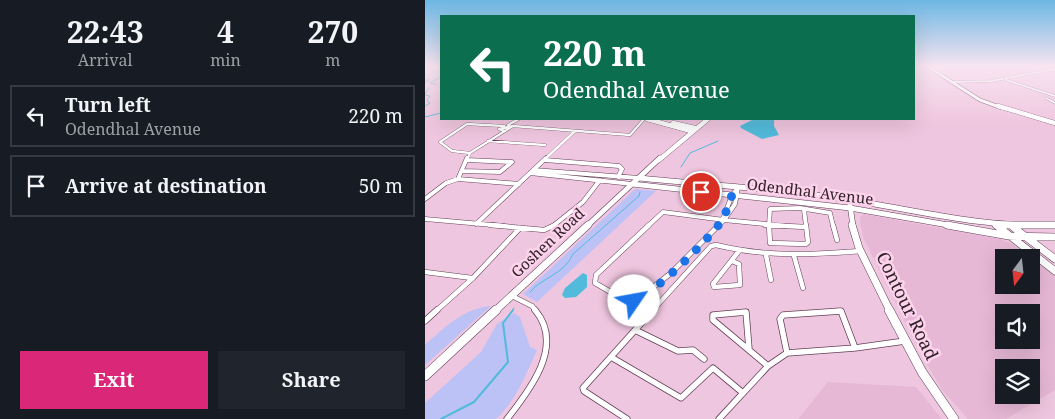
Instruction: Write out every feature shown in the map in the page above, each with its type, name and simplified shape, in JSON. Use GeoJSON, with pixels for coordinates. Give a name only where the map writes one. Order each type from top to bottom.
{"type":"FeatureCollection","features":[{"type":"Feature","properties":{"kind":"street"},"geometry":{"type":"LineString","coordinates":[[957,86],[985,102],[1055,123]]}},
{"type":"Feature","properties":{"kind":"street"},"geometry":{"type":"LineString","coordinates":[[1024,86],[1055,96]]}},
{"type":"Feature","properties":{"kind":"street"},"geometry":{"type":"LineString","coordinates":[[1055,96],[1046,98],[1055,103]]}},
{"type":"Feature","properties":{"kind":"street"},"geometry":{"type":"LineString","coordinates":[[470,153],[452,151],[440,142],[467,124],[630,135],[644,120]]}},
{"type":"Feature","properties":{"kind":"street"},"geometry":{"type":"LineString","coordinates":[[649,120],[693,130]]}},
{"type":"Feature","properties":{"kind":"street"},"geometry":{"type":"LineString","coordinates":[[661,120],[693,130]]}},
{"type":"Feature","properties":{"kind":"street","name":"Goshen Road"},"geometry":{"type":"LineString","coordinates":[[425,376],[634,180],[707,120]]}},
{"type":"Feature","properties":{"kind":"street"},"geometry":{"type":"LineString","coordinates":[[458,179],[470,153],[488,141],[500,129],[515,121]]}},
{"type":"Feature","properties":{"kind":"street"},"geometry":{"type":"LineString","coordinates":[[495,135],[512,127],[515,121]]}},
{"type":"Feature","properties":{"kind":"street"},"geometry":{"type":"LineString","coordinates":[[494,125],[505,131]]}},
{"type":"Feature","properties":{"kind":"street"},"geometry":{"type":"LineString","coordinates":[[476,224],[575,131]]}},
{"type":"Feature","properties":{"kind":"street"},"geometry":{"type":"LineString","coordinates":[[488,141],[545,145]]}},
{"type":"Feature","properties":{"kind":"street"},"geometry":{"type":"LineString","coordinates":[[462,171],[500,172],[512,162],[467,160]]}},
{"type":"Feature","properties":{"kind":"street"},"geometry":{"type":"LineString","coordinates":[[545,160],[619,166],[623,168],[618,177]]}},
{"type":"Feature","properties":{"kind":"street","name":"Odendhal Avenue"},"geometry":{"type":"LineString","coordinates":[[534,170],[618,177],[735,195],[850,208],[1009,236],[1055,237]]}},
{"type":"Feature","properties":{"kind":"street","name":"Odendhal Avenue"},"geometry":{"type":"LineString","coordinates":[[530,173],[601,180],[634,180],[738,188],[850,200],[995,224],[1013,226],[1055,225]]}},
{"type":"Feature","properties":{"kind":"street"},"geometry":{"type":"LineString","coordinates":[[425,199],[446,183],[458,179],[519,184]]}},
{"type":"Feature","properties":{"kind":"street"},"geometry":{"type":"LineString","coordinates":[[425,219],[549,229],[583,202],[601,180]]}},
{"type":"Feature","properties":{"kind":"street"},"geometry":{"type":"LineString","coordinates":[[738,188],[729,214],[723,219],[693,253],[641,298],[629,300],[597,285],[594,281],[596,276],[661,213],[723,219],[741,224],[806,227]]}},
{"type":"Feature","properties":{"kind":"street","name":"Contour Road"},"geometry":{"type":"LineString","coordinates":[[850,200],[852,230],[861,251],[931,389],[954,419]]}},
{"type":"Feature","properties":{"kind":"street"},"geometry":{"type":"LineString","coordinates":[[804,210],[808,242],[800,246],[770,243],[768,226],[770,209],[804,210],[830,213],[837,240]]}},
{"type":"Feature","properties":{"kind":"street"},"geometry":{"type":"LineString","coordinates":[[921,221],[932,216],[970,221]]}},
{"type":"Feature","properties":{"kind":"street"},"geometry":{"type":"LineString","coordinates":[[995,224],[1055,271]]}},
{"type":"Feature","properties":{"kind":"street"},"geometry":{"type":"LineString","coordinates":[[1013,226],[1055,259]]}},
{"type":"Feature","properties":{"kind":"street"},"geometry":{"type":"LineString","coordinates":[[425,321],[473,278],[520,228]]}},
{"type":"Feature","properties":{"kind":"street"},"geometry":{"type":"LineString","coordinates":[[627,419],[583,388],[713,245],[766,255],[794,256],[861,251]]}},
{"type":"Feature","properties":{"kind":"street"},"geometry":{"type":"LineString","coordinates":[[732,261],[739,264],[740,286],[713,287],[713,284],[739,251]]}},
{"type":"Feature","properties":{"kind":"street"},"geometry":{"type":"LineString","coordinates":[[766,255],[771,280]]}},
{"type":"Feature","properties":{"kind":"street"},"geometry":{"type":"LineString","coordinates":[[794,256],[803,288]]}},
{"type":"Feature","properties":{"kind":"street"},"geometry":{"type":"LineString","coordinates":[[425,272],[473,278]]}},
{"type":"Feature","properties":{"kind":"street"},"geometry":{"type":"LineString","coordinates":[[507,419],[527,393],[541,365],[547,348],[548,336],[540,314],[526,302],[512,296]]}},
{"type":"Feature","properties":{"kind":"street"},"geometry":{"type":"LineString","coordinates":[[787,353],[780,319],[783,315],[841,311],[855,348]]}},
{"type":"Feature","properties":{"kind":"street"},"geometry":{"type":"LineString","coordinates":[[749,348],[746,312],[713,315],[713,320],[749,348],[768,366]]}},
{"type":"Feature","properties":{"kind":"street"},"geometry":{"type":"LineString","coordinates":[[635,330],[678,351],[693,350],[704,359]]}},
{"type":"Feature","properties":{"kind":"street"},"geometry":{"type":"LineString","coordinates":[[719,419],[768,366],[787,353],[855,348],[905,341]]}},
{"type":"Feature","properties":{"kind":"street"},"geometry":{"type":"LineString","coordinates":[[611,357],[681,398],[713,368],[743,393]]}},
{"type":"Feature","properties":{"kind":"shaded area"},"geometry":{"type":"Polygon","coordinates":[[[752,120],[774,120],[774,126],[779,135],[762,139],[740,126],[752,120]]]}},
{"type":"Feature","properties":{"kind":"shaded area"},"geometry":{"type":"Polygon","coordinates":[[[635,189],[656,191],[537,302],[523,294],[635,189]]]}},
{"type":"Feature","properties":{"kind":"shaded area"},"geometry":{"type":"Polygon","coordinates":[[[864,214],[1000,239],[1012,244],[1019,249],[995,249],[995,294],[1040,294],[1040,264],[1055,275],[1055,390],[1040,399],[1040,359],[995,359],[995,404],[1031,404],[1006,419],[968,419],[943,391],[922,356],[863,237],[860,217],[864,214]]]}},
{"type":"Feature","properties":{"kind":"shaded area"},"geometry":{"type":"Polygon","coordinates":[[[583,273],[587,275],[587,287],[576,297],[565,298],[562,295],[565,288],[583,273]]]}},
{"type":"Feature","properties":{"kind":"shaded area"},"geometry":{"type":"Polygon","coordinates":[[[491,306],[425,365],[425,345],[432,338],[464,314],[472,310],[491,306]]]}},
{"type":"Feature","properties":{"kind":"shaded area"},"geometry":{"type":"Polygon","coordinates":[[[514,313],[520,317],[530,347],[537,350],[520,387],[503,412],[496,419],[425,419],[425,403],[481,352],[497,324],[514,313]]]}},
{"type":"Feature","properties":{"kind":"shaded area"},"geometry":{"type":"Polygon","coordinates":[[[828,382],[916,387],[942,419],[798,419],[828,382]]]}},
{"type":"Feature","properties":{"kind":"waterway"},"geometry":{"type":"LineString","coordinates":[[425,94],[429,88]]}},
{"type":"Feature","properties":{"kind":"waterway"},"geometry":{"type":"LineString","coordinates":[[425,95],[430,96],[427,100],[430,103],[425,106]]}},
{"type":"Feature","properties":{"kind":"waterway"},"geometry":{"type":"LineString","coordinates":[[425,117],[440,113]]}},
{"type":"Feature","properties":{"kind":"waterway"},"geometry":{"type":"LineString","coordinates":[[681,167],[690,153],[718,141]]}},
{"type":"Feature","properties":{"kind":"waterway"},"geometry":{"type":"LineString","coordinates":[[530,292],[559,271],[573,254],[639,196],[640,192]]}},
{"type":"Feature","properties":{"kind":"waterway"},"geometry":{"type":"LineString","coordinates":[[441,419],[474,402],[508,362],[503,323],[513,310]]}},
{"type":"Feature","properties":{"kind":"route"},"geometry":{"type":"LineString","coordinates":[[634,301],[645,296],[693,253],[723,219],[732,195],[701,192]]}}]}
